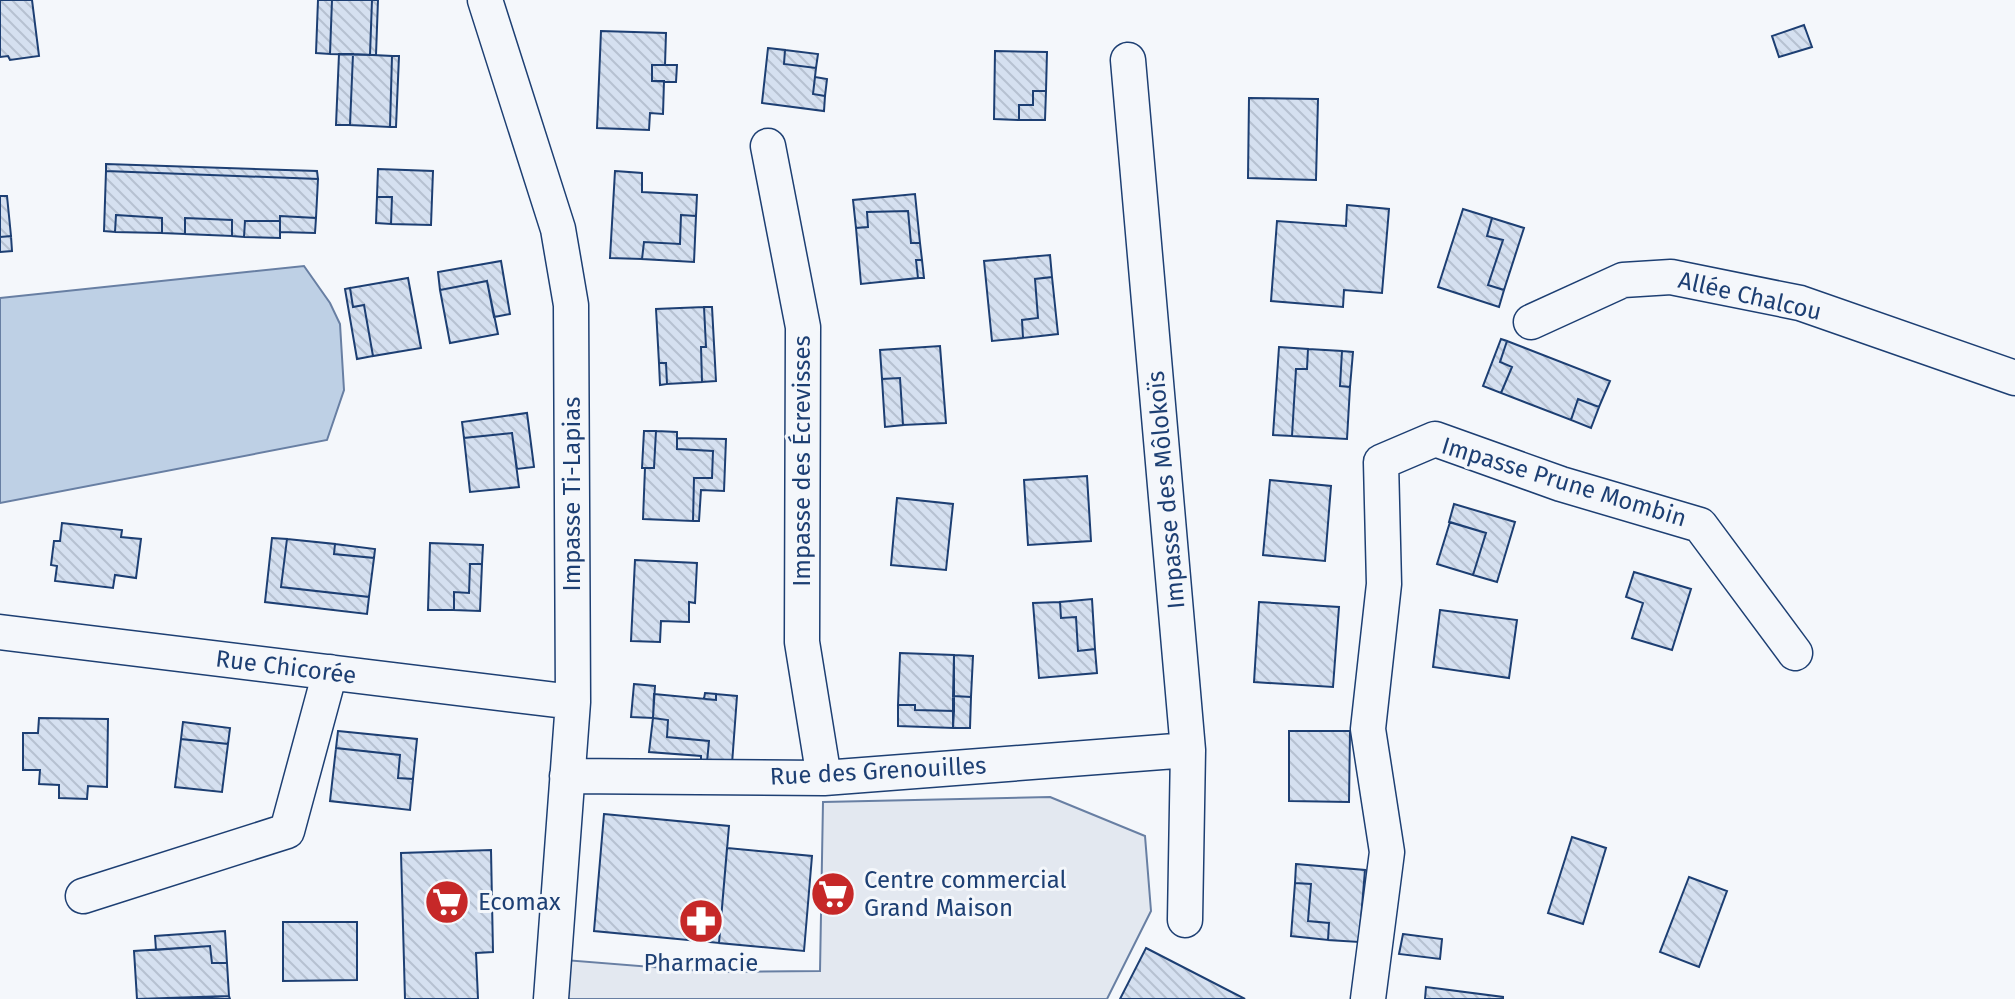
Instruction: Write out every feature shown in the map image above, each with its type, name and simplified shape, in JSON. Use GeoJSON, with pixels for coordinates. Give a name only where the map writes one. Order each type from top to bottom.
{"type":"FeatureCollection","features":[{"type":"Feature","properties":{"kind":"street","name":"Impasse Ti-Lapias"},"geometry":{"type":"LineString","coordinates":[[485,0],[558,229],[571,305],[573,702],[551,999]]}},
{"type":"Feature","properties":{"kind":"street","name":"Impasse des Môlokoïs"},"geometry":{"type":"LineString","coordinates":[[1128,60],[1188,750],[1185,920]]}},
{"type":"Feature","properties":{"kind":"street","name":"Impasse des Écrevisses"},"geometry":{"type":"LineString","coordinates":[[768,146],[803,327],[802,642],[824,778]]}},
{"type":"Feature","properties":{"kind":"street","name":"Allée Chalcou"},"geometry":{"type":"LineString","coordinates":[[1531,322],[1623,280],[1671,277],[1800,303],[2015,378]]}},
{"type":"Feature","properties":{"kind":"street","name":"Impasse Prune Mombin"},"geometry":{"type":"LineString","coordinates":[[1368,999],[1387,852],[1368,729],[1384,584],[1381,462],[1435,439],[1561,484],[1700,525],[1795,653]]}},
{"type":"Feature","properties":{"kind":"street","name":"Rue Chicorée"},"geometry":{"type":"LineString","coordinates":[[0,632],[573,702]]}},
{"type":"Feature","properties":{"kind":"street"},"geometry":{"type":"LineString","coordinates":[[83,896],[287,831],[330,672]]}},
{"type":"Feature","properties":{"kind":"street","name":"Rue des Grenouilles"},"geometry":{"type":"LineString","coordinates":[[567,776],[824,778],[1188,750]]}},
{"type":"Feature","properties":{"kind":"shaded area"},"geometry":{"type":"Polygon","coordinates":[[[1050,797],[1145,836],[1151,911],[1107,999],[563,999],[565,960],[714,972],[820,971],[823,802],[1050,797]]]}},
{"type":"Feature","properties":{"kind":"water"},"geometry":{"type":"Polygon","coordinates":[[[304,266],[330,303],[340,324],[344,390],[327,440],[0,503],[0,298],[304,266]]]}},
{"type":"Feature","properties":{"kind":"building"},"geometry":{"type":"Polygon","coordinates":[[[0,0],[32,0],[39,56],[10,60],[8,56],[0,57],[0,0]]]}},
{"type":"Feature","properties":{"kind":"building"},"geometry":{"type":"Polygon","coordinates":[[[318,0],[332,0],[330,54],[316,53],[318,0]]]}},
{"type":"Feature","properties":{"kind":"building"},"geometry":{"type":"Polygon","coordinates":[[[332,0],[372,0],[370,55],[330,54],[332,0]]]}},
{"type":"Feature","properties":{"kind":"building"},"geometry":{"type":"Polygon","coordinates":[[[372,0],[378,0],[376,55],[370,55],[372,0]]]}},
{"type":"Feature","properties":{"kind":"building"},"geometry":{"type":"Polygon","coordinates":[[[1804,25],[1812,47],[1779,57],[1772,36],[1804,25]]]}},
{"type":"Feature","properties":{"kind":"building"},"geometry":{"type":"Polygon","coordinates":[[[601,31],[666,33],[665,65],[652,65],[652,81],[664,81],[663,114],[650,113],[649,130],[597,128],[601,31]]]}},
{"type":"Feature","properties":{"kind":"building"},"geometry":{"type":"Polygon","coordinates":[[[768,48],[785,50],[784,64],[816,68],[813,94],[825,96],[824,111],[762,103],[768,48]]]}},
{"type":"Feature","properties":{"kind":"building"},"geometry":{"type":"Polygon","coordinates":[[[785,50],[818,54],[816,68],[784,64],[785,50]]]}},
{"type":"Feature","properties":{"kind":"building"},"geometry":{"type":"Polygon","coordinates":[[[995,51],[1047,52],[1046,91],[1033,91],[1033,105],[1019,105],[1019,120],[994,119],[995,51]]]}},
{"type":"Feature","properties":{"kind":"building"},"geometry":{"type":"Polygon","coordinates":[[[339,54],[353,54],[350,125],[336,125],[339,54]]]}},
{"type":"Feature","properties":{"kind":"building"},"geometry":{"type":"Polygon","coordinates":[[[353,54],[392,56],[390,127],[350,125],[353,54]]]}},
{"type":"Feature","properties":{"kind":"building"},"geometry":{"type":"Polygon","coordinates":[[[392,56],[399,56],[396,127],[390,127],[392,56]]]}},
{"type":"Feature","properties":{"kind":"building"},"geometry":{"type":"Polygon","coordinates":[[[652,65],[677,65],[676,82],[652,81],[652,65]]]}},
{"type":"Feature","properties":{"kind":"building"},"geometry":{"type":"Polygon","coordinates":[[[815,77],[827,79],[825,96],[813,94],[815,77]]]}},
{"type":"Feature","properties":{"kind":"building"},"geometry":{"type":"Polygon","coordinates":[[[1033,91],[1046,91],[1045,120],[1019,120],[1019,105],[1033,105],[1033,91]]]}},
{"type":"Feature","properties":{"kind":"building"},"geometry":{"type":"Polygon","coordinates":[[[1249,98],[1318,99],[1316,180],[1248,178],[1249,98]]]}},
{"type":"Feature","properties":{"kind":"building"},"geometry":{"type":"Polygon","coordinates":[[[106,164],[317,171],[318,179],[106,171],[106,164]]]}},
{"type":"Feature","properties":{"kind":"building"},"geometry":{"type":"Polygon","coordinates":[[[378,169],[433,171],[431,225],[391,224],[392,197],[377,197],[378,169]]]}},
{"type":"Feature","properties":{"kind":"building"},"geometry":{"type":"Polygon","coordinates":[[[106,171],[318,179],[316,218],[280,216],[280,221],[245,221],[244,237],[232,236],[232,220],[185,218],[185,234],[162,233],[162,218],[116,215],[115,232],[104,231],[106,171]]]}},
{"type":"Feature","properties":{"kind":"building"},"geometry":{"type":"Polygon","coordinates":[[[615,171],[642,173],[642,192],[697,195],[696,216],[681,215],[680,244],[644,242],[642,259],[610,258],[615,171]]]}},
{"type":"Feature","properties":{"kind":"building"},"geometry":{"type":"Polygon","coordinates":[[[915,194],[920,243],[911,243],[908,211],[867,212],[868,227],[856,228],[853,200],[915,194]]]}},
{"type":"Feature","properties":{"kind":"building"},"geometry":{"type":"Polygon","coordinates":[[[0,196],[7,196],[11,236],[0,237],[0,196]]]}},
{"type":"Feature","properties":{"kind":"building"},"geometry":{"type":"Polygon","coordinates":[[[377,197],[392,197],[391,224],[376,223],[377,197]]]}},
{"type":"Feature","properties":{"kind":"building"},"geometry":{"type":"Polygon","coordinates":[[[1347,205],[1389,209],[1382,293],[1344,290],[1343,307],[1271,301],[1277,221],[1346,226],[1347,205]]]}},
{"type":"Feature","properties":{"kind":"building"},"geometry":{"type":"Polygon","coordinates":[[[1463,209],[1492,218],[1487,236],[1503,240],[1488,285],[1504,290],[1499,307],[1438,287],[1463,209]]]}},
{"type":"Feature","properties":{"kind":"building"},"geometry":{"type":"Polygon","coordinates":[[[908,211],[911,243],[920,243],[922,260],[916,260],[918,278],[861,284],[856,228],[868,227],[867,212],[908,211]]]}},
{"type":"Feature","properties":{"kind":"building"},"geometry":{"type":"Polygon","coordinates":[[[116,215],[162,218],[162,233],[115,232],[116,215]]]}},
{"type":"Feature","properties":{"kind":"building"},"geometry":{"type":"Polygon","coordinates":[[[681,215],[696,216],[694,262],[642,259],[644,242],[680,244],[681,215]]]}},
{"type":"Feature","properties":{"kind":"building"},"geometry":{"type":"Polygon","coordinates":[[[280,216],[316,218],[315,233],[280,232],[280,216]]]}},
{"type":"Feature","properties":{"kind":"building"},"geometry":{"type":"Polygon","coordinates":[[[185,218],[232,220],[232,236],[185,234],[185,218]]]}},
{"type":"Feature","properties":{"kind":"building"},"geometry":{"type":"Polygon","coordinates":[[[1492,218],[1524,228],[1504,290],[1488,285],[1503,240],[1487,236],[1492,218]]]}},
{"type":"Feature","properties":{"kind":"building"},"geometry":{"type":"Polygon","coordinates":[[[245,221],[280,221],[280,238],[244,237],[245,221]]]}},
{"type":"Feature","properties":{"kind":"building"},"geometry":{"type":"Polygon","coordinates":[[[11,236],[12,251],[0,252],[0,237],[11,236]]]}},
{"type":"Feature","properties":{"kind":"building"},"geometry":{"type":"Polygon","coordinates":[[[1050,255],[1052,277],[1035,279],[1038,318],[1022,320],[1023,338],[992,341],[984,261],[1050,255]]]}},
{"type":"Feature","properties":{"kind":"building"},"geometry":{"type":"Polygon","coordinates":[[[916,260],[922,260],[924,278],[918,278],[916,260]]]}},
{"type":"Feature","properties":{"kind":"building"},"geometry":{"type":"Polygon","coordinates":[[[501,261],[510,314],[494,317],[487,281],[440,290],[438,272],[501,261]]]}},
{"type":"Feature","properties":{"kind":"building"},"geometry":{"type":"Polygon","coordinates":[[[1052,277],[1058,334],[1023,338],[1022,320],[1038,318],[1035,279],[1052,277]]]}},
{"type":"Feature","properties":{"kind":"building"},"geometry":{"type":"Polygon","coordinates":[[[408,278],[421,348],[373,356],[364,305],[353,307],[350,288],[408,278]]]}},
{"type":"Feature","properties":{"kind":"building"},"geometry":{"type":"Polygon","coordinates":[[[487,281],[498,334],[450,343],[440,290],[487,281]]]}},
{"type":"Feature","properties":{"kind":"building"},"geometry":{"type":"Polygon","coordinates":[[[350,288],[353,307],[364,305],[373,356],[357,359],[345,289],[350,288]]]}},
{"type":"Feature","properties":{"kind":"building"},"geometry":{"type":"Polygon","coordinates":[[[704,307],[712,307],[716,381],[702,382],[701,347],[706,347],[704,307]]]}},
{"type":"Feature","properties":{"kind":"building"},"geometry":{"type":"Polygon","coordinates":[[[704,307],[706,347],[701,347],[702,382],[667,384],[666,363],[659,363],[656,309],[704,307]]]}},
{"type":"Feature","properties":{"kind":"building"},"geometry":{"type":"Polygon","coordinates":[[[1501,339],[1507,341],[1500,362],[1512,367],[1501,393],[1483,386],[1501,339]]]}},
{"type":"Feature","properties":{"kind":"building"},"geometry":{"type":"Polygon","coordinates":[[[1507,341],[1610,381],[1599,407],[1578,399],[1571,420],[1501,393],[1512,367],[1500,362],[1507,341]]]}},
{"type":"Feature","properties":{"kind":"building"},"geometry":{"type":"Polygon","coordinates":[[[940,346],[946,423],[903,425],[900,378],[882,379],[880,350],[940,346]]]}},
{"type":"Feature","properties":{"kind":"building"},"geometry":{"type":"Polygon","coordinates":[[[1279,347],[1308,349],[1307,369],[1296,369],[1292,436],[1273,435],[1279,347]]]}},
{"type":"Feature","properties":{"kind":"building"},"geometry":{"type":"Polygon","coordinates":[[[1308,349],[1342,351],[1340,386],[1350,387],[1347,439],[1292,436],[1296,369],[1307,369],[1308,349]]]}},
{"type":"Feature","properties":{"kind":"building"},"geometry":{"type":"Polygon","coordinates":[[[1342,351],[1353,352],[1350,387],[1340,386],[1342,351]]]}},
{"type":"Feature","properties":{"kind":"building"},"geometry":{"type":"Polygon","coordinates":[[[659,363],[666,363],[667,384],[660,385],[659,363]]]}},
{"type":"Feature","properties":{"kind":"building"},"geometry":{"type":"Polygon","coordinates":[[[900,378],[903,425],[885,427],[882,379],[900,378]]]}},
{"type":"Feature","properties":{"kind":"building"},"geometry":{"type":"Polygon","coordinates":[[[1578,399],[1599,407],[1591,428],[1571,420],[1578,399]]]}},
{"type":"Feature","properties":{"kind":"building"},"geometry":{"type":"Polygon","coordinates":[[[527,413],[534,467],[517,469],[512,433],[464,438],[462,422],[527,413]]]}},
{"type":"Feature","properties":{"kind":"building"},"geometry":{"type":"Polygon","coordinates":[[[644,431],[656,431],[654,468],[642,468],[644,431]]]}},
{"type":"Feature","properties":{"kind":"building"},"geometry":{"type":"Polygon","coordinates":[[[656,431],[677,432],[677,449],[713,451],[712,478],[694,478],[693,521],[643,519],[645,468],[654,468],[656,431]]]}},
{"type":"Feature","properties":{"kind":"building"},"geometry":{"type":"Polygon","coordinates":[[[512,433],[519,487],[470,492],[464,438],[512,433]]]}},
{"type":"Feature","properties":{"kind":"building"},"geometry":{"type":"Polygon","coordinates":[[[677,438],[726,439],[724,491],[701,490],[699,521],[693,521],[694,478],[712,478],[713,451],[677,449],[677,438]]]}},
{"type":"Feature","properties":{"kind":"building"},"geometry":{"type":"Polygon","coordinates":[[[1087,476],[1091,541],[1028,545],[1024,480],[1087,476]]]}},
{"type":"Feature","properties":{"kind":"building"},"geometry":{"type":"Polygon","coordinates":[[[1270,480],[1331,486],[1325,561],[1263,555],[1270,480]]]}},
{"type":"Feature","properties":{"kind":"building"},"geometry":{"type":"Polygon","coordinates":[[[897,498],[953,504],[946,570],[891,565],[897,498]]]}},
{"type":"Feature","properties":{"kind":"building"},"geometry":{"type":"Polygon","coordinates":[[[1454,504],[1515,522],[1497,582],[1473,575],[1486,533],[1449,522],[1454,504]]]}},
{"type":"Feature","properties":{"kind":"building"},"geometry":{"type":"Polygon","coordinates":[[[1450,522],[1486,533],[1473,575],[1437,564],[1450,522]]]}},
{"type":"Feature","properties":{"kind":"building"},"geometry":{"type":"Polygon","coordinates":[[[62,523],[122,530],[121,537],[141,539],[136,578],[115,575],[113,588],[55,581],[57,566],[51,565],[54,541],[60,541],[62,523]]]}},
{"type":"Feature","properties":{"kind":"building"},"geometry":{"type":"Polygon","coordinates":[[[272,538],[287,539],[281,587],[369,597],[367,614],[265,602],[272,538]]]}},
{"type":"Feature","properties":{"kind":"building"},"geometry":{"type":"Polygon","coordinates":[[[287,539],[335,544],[334,554],[374,558],[369,597],[281,587],[287,539]]]}},
{"type":"Feature","properties":{"kind":"building"},"geometry":{"type":"Polygon","coordinates":[[[430,543],[483,545],[482,564],[470,564],[469,593],[454,592],[454,610],[428,610],[430,543]]]}},
{"type":"Feature","properties":{"kind":"building"},"geometry":{"type":"Polygon","coordinates":[[[335,544],[375,549],[374,558],[334,554],[335,544]]]}},
{"type":"Feature","properties":{"kind":"building"},"geometry":{"type":"Polygon","coordinates":[[[635,560],[697,563],[695,603],[689,602],[689,622],[661,621],[660,642],[631,641],[635,560]]]}},
{"type":"Feature","properties":{"kind":"building"},"geometry":{"type":"Polygon","coordinates":[[[470,564],[482,564],[480,611],[454,610],[454,592],[469,593],[470,564]]]}},
{"type":"Feature","properties":{"kind":"building"},"geometry":{"type":"Polygon","coordinates":[[[1634,572],[1691,589],[1672,650],[1632,638],[1643,603],[1626,597],[1634,572]]]}},
{"type":"Feature","properties":{"kind":"building"},"geometry":{"type":"Polygon","coordinates":[[[1092,599],[1095,649],[1078,651],[1076,617],[1061,618],[1060,602],[1092,599]]]}},
{"type":"Feature","properties":{"kind":"building"},"geometry":{"type":"Polygon","coordinates":[[[1060,602],[1061,618],[1076,617],[1078,651],[1095,649],[1097,673],[1039,678],[1033,603],[1060,602]]]}},
{"type":"Feature","properties":{"kind":"building"},"geometry":{"type":"Polygon","coordinates":[[[1259,602],[1339,607],[1333,687],[1254,682],[1259,602]]]}},
{"type":"Feature","properties":{"kind":"building"},"geometry":{"type":"Polygon","coordinates":[[[1440,610],[1517,620],[1509,678],[1433,667],[1440,610]]]}},
{"type":"Feature","properties":{"kind":"building"},"geometry":{"type":"Polygon","coordinates":[[[900,653],[954,655],[954,711],[915,710],[915,705],[898,705],[900,653]]]}},
{"type":"Feature","properties":{"kind":"building"},"geometry":{"type":"Polygon","coordinates":[[[954,655],[973,656],[971,697],[953,696],[954,655]]]}},
{"type":"Feature","properties":{"kind":"building"},"geometry":{"type":"Polygon","coordinates":[[[634,684],[655,686],[653,718],[631,717],[634,684]]]}},
{"type":"Feature","properties":{"kind":"building"},"geometry":{"type":"Polygon","coordinates":[[[705,693],[716,694],[716,700],[704,699],[705,693]]]}},
{"type":"Feature","properties":{"kind":"building"},"geometry":{"type":"Polygon","coordinates":[[[654,694],[716,700],[716,694],[737,696],[732,764],[707,762],[709,741],[667,737],[668,720],[653,718],[654,694]]]}},
{"type":"Feature","properties":{"kind":"building"},"geometry":{"type":"Polygon","coordinates":[[[953,696],[971,697],[970,728],[953,728],[953,696]]]}},
{"type":"Feature","properties":{"kind":"building"},"geometry":{"type":"Polygon","coordinates":[[[898,705],[915,705],[915,710],[954,711],[953,728],[898,726],[898,705]]]}},
{"type":"Feature","properties":{"kind":"building"},"geometry":{"type":"Polygon","coordinates":[[[39,718],[108,719],[107,787],[88,786],[87,799],[59,798],[59,785],[39,784],[40,770],[23,770],[23,733],[38,733],[39,718]]]}},
{"type":"Feature","properties":{"kind":"building"},"geometry":{"type":"Polygon","coordinates":[[[653,718],[668,720],[667,737],[709,741],[707,762],[701,762],[701,756],[649,752],[653,718]]]}},
{"type":"Feature","properties":{"kind":"building"},"geometry":{"type":"Polygon","coordinates":[[[183,722],[230,728],[228,744],[181,739],[183,722]]]}},
{"type":"Feature","properties":{"kind":"building"},"geometry":{"type":"Polygon","coordinates":[[[338,731],[417,739],[413,779],[398,778],[400,755],[336,748],[338,731]]]}},
{"type":"Feature","properties":{"kind":"building"},"geometry":{"type":"Polygon","coordinates":[[[1289,731],[1350,731],[1349,802],[1289,801],[1289,731]]]}},
{"type":"Feature","properties":{"kind":"building"},"geometry":{"type":"Polygon","coordinates":[[[181,739],[228,744],[222,792],[175,787],[181,739]]]}},
{"type":"Feature","properties":{"kind":"building"},"geometry":{"type":"Polygon","coordinates":[[[336,748],[400,755],[398,778],[413,779],[410,810],[330,801],[336,748]]]}},
{"type":"Feature","properties":{"kind":"building"},"geometry":{"type":"Polygon","coordinates":[[[604,814],[729,826],[719,943],[594,931],[604,814]]]}},
{"type":"Feature","properties":{"kind":"building"},"geometry":{"type":"Polygon","coordinates":[[[1572,837],[1606,848],[1583,924],[1548,913],[1572,837]]]}},
{"type":"Feature","properties":{"kind":"building"},"geometry":{"type":"Polygon","coordinates":[[[727,848],[812,856],[804,951],[719,943],[727,848]]]}},
{"type":"Feature","properties":{"kind":"building","name":"Ecomax"},"geometry":{"type":"Polygon","coordinates":[[[491,850],[493,952],[476,953],[478,999],[405,999],[401,853],[491,850]]]}},
{"type":"Feature","properties":{"kind":"building"},"geometry":{"type":"Polygon","coordinates":[[[1296,864],[1365,870],[1359,942],[1328,940],[1329,923],[1308,921],[1311,884],[1295,883],[1296,864]]]}},
{"type":"Feature","properties":{"kind":"building"},"geometry":{"type":"Polygon","coordinates":[[[1689,877],[1727,891],[1699,967],[1660,952],[1689,877]]]}},
{"type":"Feature","properties":{"kind":"building"},"geometry":{"type":"Polygon","coordinates":[[[1295,883],[1311,884],[1308,921],[1329,923],[1328,940],[1291,936],[1295,883]]]}},
{"type":"Feature","properties":{"kind":"building"},"geometry":{"type":"Polygon","coordinates":[[[283,922],[357,922],[357,980],[283,981],[283,922]]]}},
{"type":"Feature","properties":{"kind":"building"},"geometry":{"type":"Polygon","coordinates":[[[225,931],[227,963],[212,963],[210,946],[156,950],[155,936],[225,931]]]}},
{"type":"Feature","properties":{"kind":"building"},"geometry":{"type":"Polygon","coordinates":[[[1403,934],[1442,939],[1440,959],[1399,954],[1403,934]]]}},
{"type":"Feature","properties":{"kind":"building"},"geometry":{"type":"Polygon","coordinates":[[[210,946],[212,963],[227,963],[229,996],[137,999],[134,951],[210,946]]]}},
{"type":"Feature","properties":{"kind":"building"},"geometry":{"type":"Polygon","coordinates":[[[1146,948],[1245,999],[1120,999],[1146,948]]]}},
{"type":"Feature","properties":{"kind":"building"},"geometry":{"type":"Polygon","coordinates":[[[1426,987],[1503,997],[1503,999],[1425,999],[1426,987]]]}},
{"type":"Feature","properties":{"kind":"building"},"geometry":{"type":"Polygon","coordinates":[[[229,996],[230,999],[178,999],[229,996]]]}},
{"type":"Feature","properties":{"kind":"place","name":"Centre commercial Grand Maison"},"geometry":{"type":"Point","coordinates":[833,894]}},
{"type":"Feature","properties":{"kind":"place","name":"Ecomax"},"geometry":{"type":"Point","coordinates":[447,902]}},
{"type":"Feature","properties":{"kind":"place","name":"Pharmacie"},"geometry":{"type":"Point","coordinates":[701,921]}}]}
